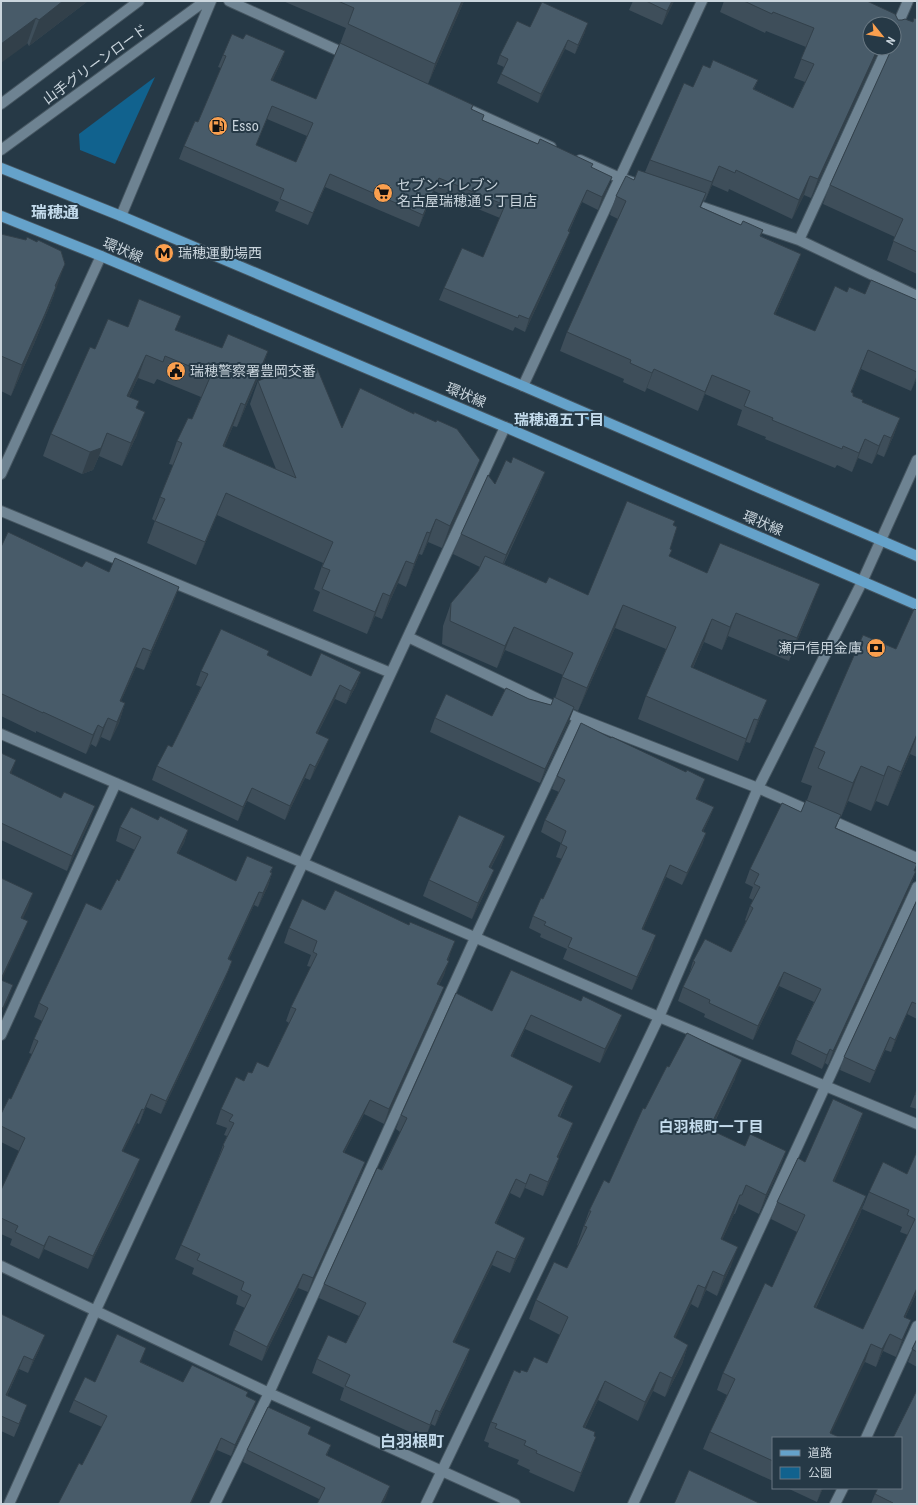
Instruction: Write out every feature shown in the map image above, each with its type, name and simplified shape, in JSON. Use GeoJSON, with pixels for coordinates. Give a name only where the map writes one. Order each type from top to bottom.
{"type":"FeatureCollection","features":[{"type":"Feature","properties":{"kind":"main road"},"geometry":{"type":"LineString","coordinates":[[1,168],[120,216],[523,386],[917,556]]}},
{"type":"Feature","properties":{"kind":"main road","name":"環状線"},"geometry":{"type":"LineString","coordinates":[[1,216],[101,256],[505,427],[917,605]]}},
{"type":"Feature","properties":{"kind":"street","name":"山手グリーンロード"},"geometry":{"type":"LineString","coordinates":[[1,104],[139,1]]}},
{"type":"Feature","properties":{"kind":"street","name":"山手グリーンロード"},"geometry":{"type":"LineString","coordinates":[[1,150],[205,1]]}},
{"type":"Feature","properties":{"kind":"street"},"geometry":{"type":"LineString","coordinates":[[120,216],[211,1]]}},
{"type":"Feature","properties":{"kind":"street"},"geometry":{"type":"LineString","coordinates":[[229,1],[360,60]]}},
{"type":"Feature","properties":{"kind":"street"},"geometry":{"type":"LineString","coordinates":[[523,386],[702,1]]}},
{"type":"Feature","properties":{"kind":"street"},"geometry":{"type":"LineString","coordinates":[[902,16],[908,1]]}},
{"type":"Feature","properties":{"kind":"street"},"geometry":{"type":"LineString","coordinates":[[799,240],[883,56]]}},
{"type":"Feature","properties":{"kind":"street"},"geometry":{"type":"LineString","coordinates":[[461,106],[620,178],[650,189]]}},
{"type":"Feature","properties":{"kind":"street"},"geometry":{"type":"LineString","coordinates":[[679,199],[799,240],[917,296]]}},
{"type":"Feature","properties":{"kind":"street"},"geometry":{"type":"LineString","coordinates":[[1,474],[5,454],[101,256]]}},
{"type":"Feature","properties":{"kind":"street"},"geometry":{"type":"LineString","coordinates":[[9,1504],[96,1312],[505,427]]}},
{"type":"Feature","properties":{"kind":"street"},"geometry":{"type":"LineString","coordinates":[[426,1504],[658,1016],[758,788],[862,582],[917,460]]}},
{"type":"Feature","properties":{"kind":"street"},"geometry":{"type":"LineString","coordinates":[[1,511],[391,673]]}},
{"type":"Feature","properties":{"kind":"street"},"geometry":{"type":"LineString","coordinates":[[408,637],[578,718],[758,788],[917,858]]}},
{"type":"Feature","properties":{"kind":"street"},"geometry":{"type":"LineString","coordinates":[[215,1504],[269,1393],[475,938],[578,718]]}},
{"type":"Feature","properties":{"kind":"street"},"geometry":{"type":"LineString","coordinates":[[1,734],[658,1016],[917,1124]]}},
{"type":"Feature","properties":{"kind":"street"},"geometry":{"type":"LineString","coordinates":[[1,1035],[116,783]]}},
{"type":"Feature","properties":{"kind":"street"},"geometry":{"type":"LineString","coordinates":[[633,1504],[917,887]]}},
{"type":"Feature","properties":{"kind":"street"},"geometry":{"type":"LineString","coordinates":[[1,1266],[269,1393],[515,1504]]}},
{"type":"Feature","properties":{"kind":"street"},"geometry":{"type":"LineString","coordinates":[[866,1437],[917,1326]]}},
{"type":"Feature","properties":{"kind":"street"},"geometry":{"type":"LineString","coordinates":[[835,1504],[842,1489]]}},
{"type":"Feature","properties":{"kind":"green space"},"geometry":{"type":"Polygon","coordinates":[[[155,77],[115,164],[80,150],[79,134],[155,77]]]}},
{"type":"Feature","properties":{"kind":"building"},"geometry":{"type":"Polygon","coordinates":[[[1,1],[63,1],[39,20],[36,18],[1,44],[1,1]]]}},
{"type":"Feature","properties":{"kind":"building"},"geometry":{"type":"Polygon","coordinates":[[[338,1],[462,1],[435,64],[348,24],[354,8],[338,1]]]}},
{"type":"Feature","properties":{"kind":"building"},"geometry":{"type":"Polygon","coordinates":[[[646,1],[672,1],[667,11],[646,1]]]}},
{"type":"Feature","properties":{"kind":"building"},"geometry":{"type":"Polygon","coordinates":[[[744,1],[867,1],[895,14],[896,16],[862,16],[862,56],[874,56],[818,179],[810,176],[799,200],[736,170],[735,173],[719,166],[712,182],[650,160],[684,83],[693,87],[703,65],[710,68],[713,60],[758,80],[753,89],[793,108],[814,64],[801,59],[814,28],[773,12],[772,14],[744,1]]]}},
{"type":"Feature","properties":{"kind":"building"},"geometry":{"type":"Polygon","coordinates":[[[542,2],[588,23],[578,45],[568,40],[541,94],[501,74],[508,59],[500,55],[517,21],[530,27],[542,2]]]}},
{"type":"Feature","properties":{"kind":"building"},"geometry":{"type":"Polygon","coordinates":[[[914,18],[917,19],[917,252],[893,241],[903,219],[830,185],[888,56],[902,56],[902,20],[905,19],[913,22],[914,18]]]}},
{"type":"Feature","properties":{"kind":"building"},"geometry":{"type":"Polygon","coordinates":[[[232,34],[243,39],[246,34],[285,51],[271,80],[316,99],[340,43],[473,105],[471,109],[484,115],[482,120],[538,144],[540,139],[593,164],[591,167],[612,177],[602,197],[587,190],[568,231],[570,232],[529,319],[519,315],[518,318],[444,288],[462,248],[483,257],[505,205],[439,178],[423,215],[330,174],[313,213],[280,199],[284,189],[184,146],[195,121],[198,122],[226,56],[223,55],[232,34]],[[272,106],[256,145],[296,162],[313,123],[272,106]]]}},
{"type":"Feature","properties":{"kind":"building"},"geometry":{"type":"Polygon","coordinates":[[[638,170],[706,193],[700,207],[741,225],[743,221],[763,230],[760,236],[801,254],[774,314],[815,331],[835,286],[847,292],[849,287],[865,294],[871,280],[917,300],[917,372],[868,350],[851,392],[853,393],[853,396],[863,400],[862,402],[900,418],[891,438],[884,435],[879,446],[865,439],[859,453],[843,446],[842,449],[772,420],[773,418],[744,406],[750,391],[712,375],[705,392],[654,369],[652,373],[630,363],[631,360],[567,332],[626,201],[616,196],[626,176],[634,180],[638,170]]]}},
{"type":"Feature","properties":{"kind":"building"},"geometry":{"type":"Polygon","coordinates":[[[1,234],[26,240],[27,237],[37,242],[38,240],[61,251],[65,264],[22,365],[1,356],[1,234]]]}},
{"type":"Feature","properties":{"kind":"building"},"geometry":{"type":"Polygon","coordinates":[[[139,299],[181,316],[175,330],[222,348],[228,334],[268,351],[245,405],[241,403],[223,446],[296,478],[258,381],[300,364],[302,368],[305,366],[308,372],[317,368],[342,428],[360,388],[414,414],[414,412],[436,422],[437,420],[457,429],[480,460],[450,526],[436,519],[430,533],[427,532],[414,564],[406,561],[390,596],[383,593],[375,612],[322,589],[330,570],[322,567],[333,542],[226,493],[205,542],[155,521],[165,499],[160,497],[182,443],[177,441],[188,418],[192,419],[211,375],[165,356],[163,362],[146,355],[127,396],[139,401],[136,408],[145,412],[131,443],[107,433],[101,448],[90,452],[51,434],[90,347],[95,349],[108,319],[128,327],[139,299]]]}},
{"type":"Feature","properties":{"kind":"building"},"geometry":{"type":"Polygon","coordinates":[[[513,457],[545,472],[506,555],[461,534],[488,475],[495,484],[506,460],[511,463],[513,457]]]}},
{"type":"Feature","properties":{"kind":"building"},"geometry":{"type":"Polygon","coordinates":[[[627,501],[675,521],[673,525],[677,527],[670,549],[672,550],[669,556],[707,573],[720,543],[820,584],[797,638],[736,613],[730,627],[712,619],[691,667],[767,700],[758,720],[754,719],[746,739],[646,696],[676,627],[623,605],[587,688],[562,677],[573,653],[514,627],[505,646],[450,621],[451,603],[478,571],[485,556],[546,583],[549,577],[588,595],[627,501]]]}},
{"type":"Feature","properties":{"kind":"building"},"geometry":{"type":"Polygon","coordinates":[[[8,532],[82,567],[86,561],[109,572],[115,558],[179,587],[151,651],[143,648],[120,701],[125,703],[117,722],[108,718],[103,728],[98,725],[93,735],[2,694],[1,696],[1,547],[8,532]]]}},
{"type":"Feature","properties":{"kind":"building"},"geometry":{"type":"Polygon","coordinates":[[[914,609],[917,610],[917,734],[901,772],[888,766],[884,776],[861,766],[853,783],[818,768],[825,752],[814,747],[863,635],[896,649],[914,609]]]}},
{"type":"Feature","properties":{"kind":"building"},"geometry":{"type":"Polygon","coordinates":[[[221,629],[269,651],[267,655],[311,676],[321,653],[361,672],[351,691],[340,685],[316,733],[329,739],[315,767],[310,764],[290,806],[252,788],[243,807],[157,766],[168,745],[172,747],[208,674],[201,671],[221,629]]]}},
{"type":"Feature","properties":{"kind":"building"},"geometry":{"type":"Polygon","coordinates":[[[506,688],[529,699],[551,705],[554,697],[574,707],[545,769],[435,718],[446,694],[492,716],[506,688]]]}},
{"type":"Feature","properties":{"kind":"building"},"geometry":{"type":"Polygon","coordinates":[[[581,723],[686,772],[687,770],[705,779],[696,799],[714,807],[702,831],[706,833],[687,873],[670,865],[642,929],[656,935],[637,977],[568,947],[572,938],[544,925],[546,922],[533,916],[541,898],[543,899],[567,847],[561,844],[566,831],[545,820],[565,780],[557,776],[581,723]]]}},
{"type":"Feature","properties":{"kind":"building"},"geometry":{"type":"Polygon","coordinates":[[[1,753],[16,760],[10,773],[61,798],[64,792],[95,806],[72,856],[1,823],[1,753]]]}},
{"type":"Feature","properties":{"kind":"building"},"geometry":{"type":"Polygon","coordinates":[[[806,800],[841,815],[835,828],[917,864],[914,871],[916,871],[833,1051],[830,1049],[827,1055],[796,1040],[821,989],[784,972],[758,1026],[709,1003],[710,1000],[683,987],[695,962],[693,961],[705,939],[731,952],[753,908],[750,906],[760,887],[754,884],[759,874],[750,869],[782,803],[801,812],[806,800]]]}},
{"type":"Feature","properties":{"kind":"building"},"geometry":{"type":"Polygon","coordinates":[[[131,807],[158,820],[160,816],[188,830],[177,853],[236,881],[247,856],[273,867],[270,872],[272,873],[263,893],[259,892],[228,959],[232,961],[228,971],[166,1101],[151,1094],[144,1110],[142,1109],[122,1151],[140,1159],[93,1256],[49,1236],[44,1246],[15,1232],[18,1226],[1,1218],[1,1190],[25,1138],[1,1126],[1,1114],[9,1098],[11,1099],[38,1041],[34,1039],[48,1008],[39,1003],[86,903],[101,910],[117,879],[119,881],[141,837],[120,827],[131,807]]]}},
{"type":"Feature","properties":{"kind":"building"},"geometry":{"type":"Polygon","coordinates":[[[459,815],[505,836],[489,867],[494,870],[478,903],[429,880],[459,815]]]}},
{"type":"Feature","properties":{"kind":"building"},"geometry":{"type":"Polygon","coordinates":[[[1,878],[33,893],[21,918],[28,921],[1,979],[1,878]]]}},
{"type":"Feature","properties":{"kind":"building"},"geometry":{"type":"Polygon","coordinates":[[[335,890],[409,925],[410,922],[455,941],[447,960],[449,961],[437,984],[444,987],[389,1109],[370,1100],[343,1152],[365,1162],[313,1278],[303,1274],[267,1347],[234,1330],[251,1295],[241,1290],[244,1282],[197,1260],[200,1254],[181,1245],[224,1146],[223,1145],[234,1123],[229,1121],[233,1115],[221,1109],[236,1077],[244,1081],[248,1072],[252,1073],[257,1062],[268,1067],[296,1009],[291,1007],[317,954],[313,952],[317,941],[289,928],[302,899],[325,910],[335,890]]]}},
{"type":"Feature","properties":{"kind":"building"},"geometry":{"type":"Polygon","coordinates":[[[917,900],[917,1004],[912,1002],[895,1040],[890,1037],[875,1071],[844,1057],[917,900]]]}},
{"type":"Feature","properties":{"kind":"building"},"geometry":{"type":"Polygon","coordinates":[[[511,970],[581,1001],[583,996],[622,1015],[605,1049],[531,1015],[511,1056],[573,1086],[558,1116],[573,1123],[557,1157],[559,1158],[548,1182],[530,1174],[526,1184],[516,1179],[495,1223],[525,1238],[515,1259],[497,1251],[453,1342],[470,1349],[440,1412],[436,1410],[430,1425],[345,1386],[350,1375],[317,1359],[328,1335],[346,1343],[366,1303],[324,1284],[377,1168],[382,1170],[407,1118],[401,1115],[456,993],[492,1011],[511,970]]]}},
{"type":"Feature","properties":{"kind":"building"},"geometry":{"type":"Polygon","coordinates":[[[1,980],[13,985],[3,1008],[1,1007],[1,980]]]}},
{"type":"Feature","properties":{"kind":"building"},"geometry":{"type":"Polygon","coordinates":[[[687,1033],[742,1060],[709,1129],[745,1146],[750,1134],[786,1151],[766,1195],[746,1185],[742,1195],[740,1195],[721,1239],[738,1247],[724,1276],[713,1271],[705,1288],[698,1285],[674,1337],[688,1345],[672,1378],[660,1372],[645,1402],[605,1381],[583,1427],[595,1432],[594,1436],[596,1437],[581,1473],[536,1453],[537,1451],[524,1445],[526,1441],[495,1428],[497,1424],[491,1422],[514,1370],[520,1373],[521,1370],[527,1372],[534,1357],[547,1363],[568,1317],[536,1300],[554,1262],[567,1268],[587,1227],[584,1226],[591,1211],[589,1211],[604,1180],[609,1183],[643,1108],[645,1109],[667,1066],[669,1067],[687,1033]]]}},
{"type":"Feature","properties":{"kind":"building"},"geometry":{"type":"Polygon","coordinates":[[[833,1099],[863,1113],[833,1181],[866,1196],[814,1307],[863,1329],[915,1219],[907,1215],[909,1210],[869,1192],[883,1162],[907,1174],[917,1151],[917,1288],[904,1317],[911,1320],[902,1340],[890,1334],[882,1349],[871,1344],[830,1433],[839,1437],[772,1437],[772,1461],[710,1432],[735,1379],[723,1373],[765,1283],[772,1287],[805,1215],[777,1202],[798,1158],[805,1162],[833,1099]]]}},
{"type":"Feature","properties":{"kind":"building"},"geometry":{"type":"Polygon","coordinates":[[[1,1314],[45,1335],[33,1360],[24,1356],[6,1395],[27,1405],[19,1424],[1,1416],[1,1314]]]}},
{"type":"Feature","properties":{"kind":"building"},"geometry":{"type":"Polygon","coordinates":[[[117,1334],[146,1348],[140,1362],[183,1382],[192,1365],[248,1392],[246,1396],[256,1401],[235,1445],[221,1438],[190,1504],[58,1504],[79,1463],[82,1465],[107,1416],[74,1400],[85,1377],[95,1382],[117,1334]]]}},
{"type":"Feature","properties":{"kind":"building"},"geometry":{"type":"Polygon","coordinates":[[[917,1339],[917,1352],[912,1349],[917,1339]]]}},
{"type":"Feature","properties":{"kind":"building"},"geometry":{"type":"Polygon","coordinates":[[[917,1390],[917,1504],[892,1504],[893,1503],[875,1494],[878,1489],[902,1489],[902,1437],[894,1437],[917,1390]]]}},
{"type":"Feature","properties":{"kind":"building"},"geometry":{"type":"Polygon","coordinates":[[[268,1407],[311,1427],[308,1434],[331,1445],[326,1455],[390,1486],[381,1504],[317,1504],[325,1488],[247,1450],[268,1407]]]}},
{"type":"Feature","properties":{"kind":"building"},"geometry":{"type":"Polygon","coordinates":[[[689,1470],[761,1504],[674,1504],[689,1470]]]}},
{"type":"Feature","properties":{"kind":"place","name":"Esso"},"geometry":{"type":"Point","coordinates":[218,126]}},
{"type":"Feature","properties":{"kind":"place","name":"セブン-イレブン 名古屋瑞穂通５丁目店"},"geometry":{"type":"Point","coordinates":[383,193]}},
{"type":"Feature","properties":{"kind":"place","name":"瑞穂運動場西"},"geometry":{"type":"Point","coordinates":[164,253]}},
{"type":"Feature","properties":{"kind":"place","name":"瑞穂警察署豊岡交番"},"geometry":{"type":"Point","coordinates":[176,371]}},
{"type":"Feature","properties":{"kind":"place","name":"瀬戸信用金庫"},"geometry":{"type":"Point","coordinates":[876,648]}},
{"type":"Feature","properties":{"kind":"district","name":"瑞穂通"},"geometry":{"type":"Point","coordinates":[55,212]}},
{"type":"Feature","properties":{"kind":"district","name":"瑞穂通五丁目"},"geometry":{"type":"Point","coordinates":[559,420]}},
{"type":"Feature","properties":{"kind":"district","name":"白羽根町一丁目"},"geometry":{"type":"Point","coordinates":[711,1127]}},
{"type":"Feature","properties":{"kind":"district","name":"白羽根町"},"geometry":{"type":"Point","coordinates":[412,1441]}}]}
